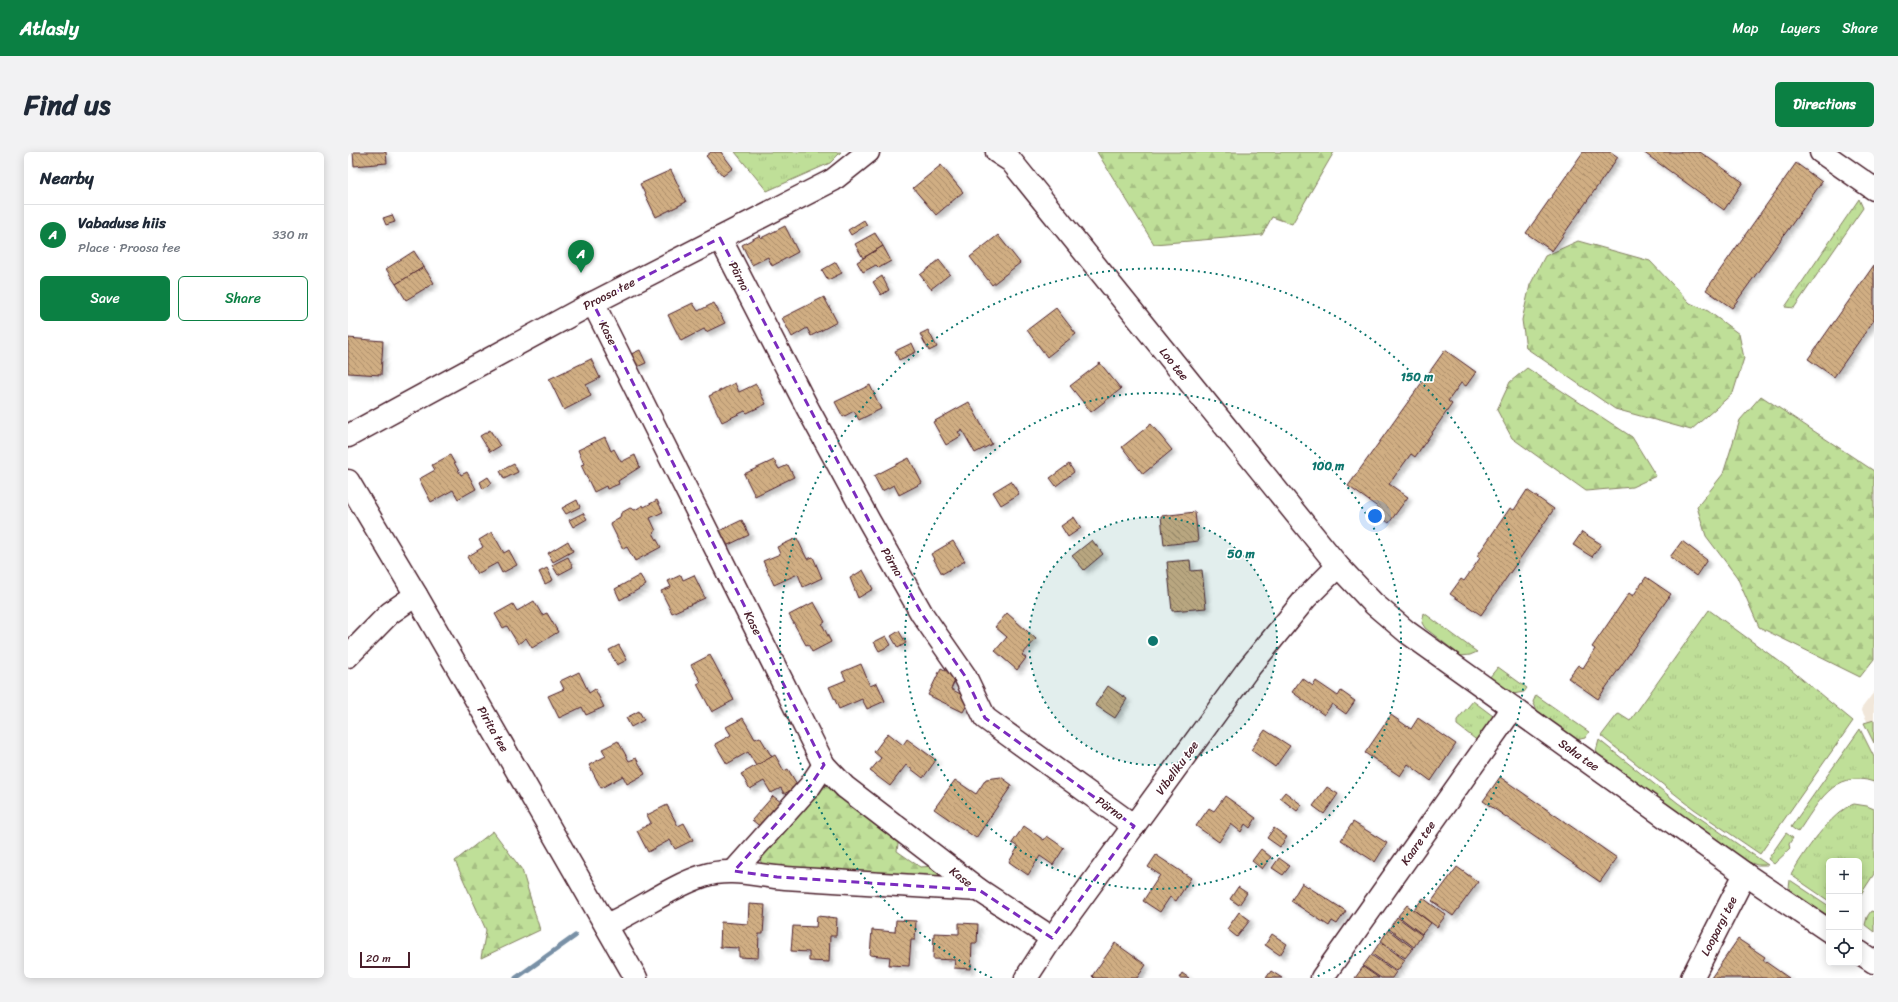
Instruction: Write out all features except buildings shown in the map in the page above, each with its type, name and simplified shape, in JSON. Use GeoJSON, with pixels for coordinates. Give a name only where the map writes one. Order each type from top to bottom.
{"type":"FeatureCollection","features":[{"type":"Feature","properties":{"kind":"street","name":"Proosa tee"},"geometry":{"type":"LineString","coordinates":[[348,436],[592,303],[833,180],[868,152]]}},
{"type":"Feature","properties":{"kind":"street"},"geometry":{"type":"LineString","coordinates":[[1821,152],[1874,189]]}},
{"type":"Feature","properties":{"kind":"street","name":"Loo tee"},"geometry":{"type":"LineString","coordinates":[[1005,155],[1338,566]]}},
{"type":"Feature","properties":{"kind":"street","name":"Pärna"},"geometry":{"type":"LineString","coordinates":[[720,238],[808,409],[869,522],[922,614],[965,676],[985,718],[1134,826]]}},
{"type":"Feature","properties":{"kind":"street","name":"Kase"},"geometry":{"type":"LineString","coordinates":[[592,303],[824,765],[845,787],[979,890],[1052,938]]}},
{"type":"Feature","properties":{"kind":"street","name":"Pirita tee"},"geometry":{"type":"LineString","coordinates":[[348,482],[416,594],[636,978]]}},
{"type":"Feature","properties":{"kind":"street","name":"Saha tee"},"geometry":{"type":"LineString","coordinates":[[1338,566],[1374,604],[1408,632],[1745,874],[1828,930]]}},
{"type":"Feature","properties":{"kind":"street","name":"Vibeliku tee"},"geometry":{"type":"LineString","coordinates":[[1026,978],[1052,938],[1248,669],[1305,599],[1338,566]]}},
{"type":"Feature","properties":{"kind":"street"},"geometry":{"type":"LineString","coordinates":[[348,656],[390,613],[416,594]]}},
{"type":"Feature","properties":{"kind":"street","name":"Kaare tee"},"geometry":{"type":"LineString","coordinates":[[1322,978],[1513,708]]}},
{"type":"Feature","properties":{"kind":"street"},"geometry":{"type":"LineString","coordinates":[[734,871],[810,786],[824,765]]}},
{"type":"Feature","properties":{"kind":"street","name":"Kase"},"geometry":{"type":"LineString","coordinates":[[606,925],[703,876],[734,871],[777,877],[979,890]]}},
{"type":"Feature","properties":{"kind":"street","name":"Loopargi tee"},"geometry":{"type":"LineString","coordinates":[[1692,978],[1745,874]]}},
{"type":"Feature","properties":{"kind":"street"},"geometry":{"type":"LineString","coordinates":[[1862,954],[1874,962]]}},
{"type":"Feature","properties":{"kind":"highlighted area"},"geometry":{"type":"Polygon","coordinates":[[[720,238],[869,521],[922,614],[965,676],[985,718],[1134,826],[1052,938],[979,890],[777,877],[734,871],[810,786],[824,765],[593,303],[720,238]]]}},
{"type":"Feature","properties":{"kind":"shaded area"},"geometry":{"type":"Polygon","coordinates":[[[1874,692],[1874,735],[1861,709],[1874,692]]]}},
{"type":"Feature","properties":{"kind":"green space"},"geometry":{"type":"Polygon","coordinates":[[[735,152],[841,152],[830,163],[767,191],[735,152]]]}},
{"type":"Feature","properties":{"kind":"green space"},"geometry":{"type":"Polygon","coordinates":[[[1097,152],[1334,152],[1292,224],[1272,217],[1262,235],[1154,244],[1097,152]]]}},
{"type":"Feature","properties":{"kind":"green space"},"geometry":{"type":"Polygon","coordinates":[[[1859,199],[1863,208],[1794,308],[1785,307],[1859,199]]]}},
{"type":"Feature","properties":{"kind":"green space"},"geometry":{"type":"Polygon","coordinates":[[[1578,241],[1650,261],[1690,303],[1708,311],[1739,334],[1744,358],[1733,393],[1691,430],[1615,409],[1526,348],[1522,320],[1530,285],[1545,256],[1578,241]]]}},
{"type":"Feature","properties":{"kind":"green space"},"geometry":{"type":"Polygon","coordinates":[[[1527,368],[1632,437],[1656,476],[1632,487],[1586,491],[1512,438],[1497,410],[1510,382],[1527,368]]]}},
{"type":"Feature","properties":{"kind":"green space"},"geometry":{"type":"Polygon","coordinates":[[[1761,396],[1874,471],[1874,659],[1860,677],[1759,627],[1737,577],[1706,536],[1697,507],[1723,474],[1740,420],[1761,396]]]}},
{"type":"Feature","properties":{"kind":"green space"},"geometry":{"type":"Polygon","coordinates":[[[1709,610],[1791,670],[1853,721],[1760,854],[1694,809],[1601,736],[1617,715],[1619,714],[1630,721],[1709,610]]]}},
{"type":"Feature","properties":{"kind":"green space"},"geometry":{"type":"Polygon","coordinates":[[[1424,613],[1477,652],[1470,655],[1461,656],[1425,628],[1422,623],[1424,613]]]}},
{"type":"Feature","properties":{"kind":"green space"},"geometry":{"type":"Polygon","coordinates":[[[1498,667],[1527,688],[1524,692],[1513,694],[1489,678],[1498,667]]]}},
{"type":"Feature","properties":{"kind":"green space"},"geometry":{"type":"Polygon","coordinates":[[[1536,695],[1589,732],[1585,738],[1576,740],[1538,712],[1533,702],[1536,695]]]}},
{"type":"Feature","properties":{"kind":"green space"},"geometry":{"type":"Polygon","coordinates":[[[1473,701],[1493,716],[1493,719],[1479,742],[1457,725],[1457,720],[1473,701]]]}},
{"type":"Feature","properties":{"kind":"green space"},"geometry":{"type":"Polygon","coordinates":[[[1874,720],[1874,743],[1864,723],[1874,720]]]}},
{"type":"Feature","properties":{"kind":"green space"},"geometry":{"type":"Polygon","coordinates":[[[1860,729],[1874,757],[1874,782],[1860,779],[1848,780],[1837,785],[1820,801],[1798,832],[1791,827],[1860,729]]]}},
{"type":"Feature","properties":{"kind":"green space"},"geometry":{"type":"Polygon","coordinates":[[[1599,740],[1678,803],[1768,865],[1757,865],[1746,861],[1601,758],[1596,751],[1599,740]]]}},
{"type":"Feature","properties":{"kind":"green space"},"geometry":{"type":"Polygon","coordinates":[[[828,784],[899,838],[897,851],[920,867],[936,866],[942,874],[938,883],[763,867],[759,857],[820,789],[828,784]]]}},
{"type":"Feature","properties":{"kind":"green space"},"geometry":{"type":"Polygon","coordinates":[[[1854,804],[1867,806],[1874,809],[1874,874],[1862,892],[1862,858],[1826,858],[1826,899],[1791,875],[1802,856],[1818,835],[1836,815],[1845,808],[1854,804]]]}},
{"type":"Feature","properties":{"kind":"green space"},"geometry":{"type":"Polygon","coordinates":[[[493,831],[522,870],[540,930],[481,958],[486,930],[455,861],[493,831]]]}},
{"type":"Feature","properties":{"kind":"green space"},"geometry":{"type":"Polygon","coordinates":[[[1786,833],[1793,838],[1789,844],[1790,849],[1774,864],[1768,859],[1786,833]]]}},
{"type":"Feature","properties":{"kind":"green space"},"geometry":{"type":"Polygon","coordinates":[[[1790,880],[1826,904],[1826,914],[1792,893],[1789,888],[1790,880]]]}},
{"type":"Feature","properties":{"kind":"green space"},"geometry":{"type":"Polygon","coordinates":[[[1871,911],[1874,912],[1874,932],[1865,925],[1867,917],[1871,911]]]}},
{"type":"Feature","properties":{"kind":"waterway"},"geometry":{"type":"LineString","coordinates":[[516,978],[575,936]]}},
{"type":"Feature","properties":{"kind":"place","name":"Vabaduse hiis"},"geometry":{"type":"Point","coordinates":[581,273]}}]}
